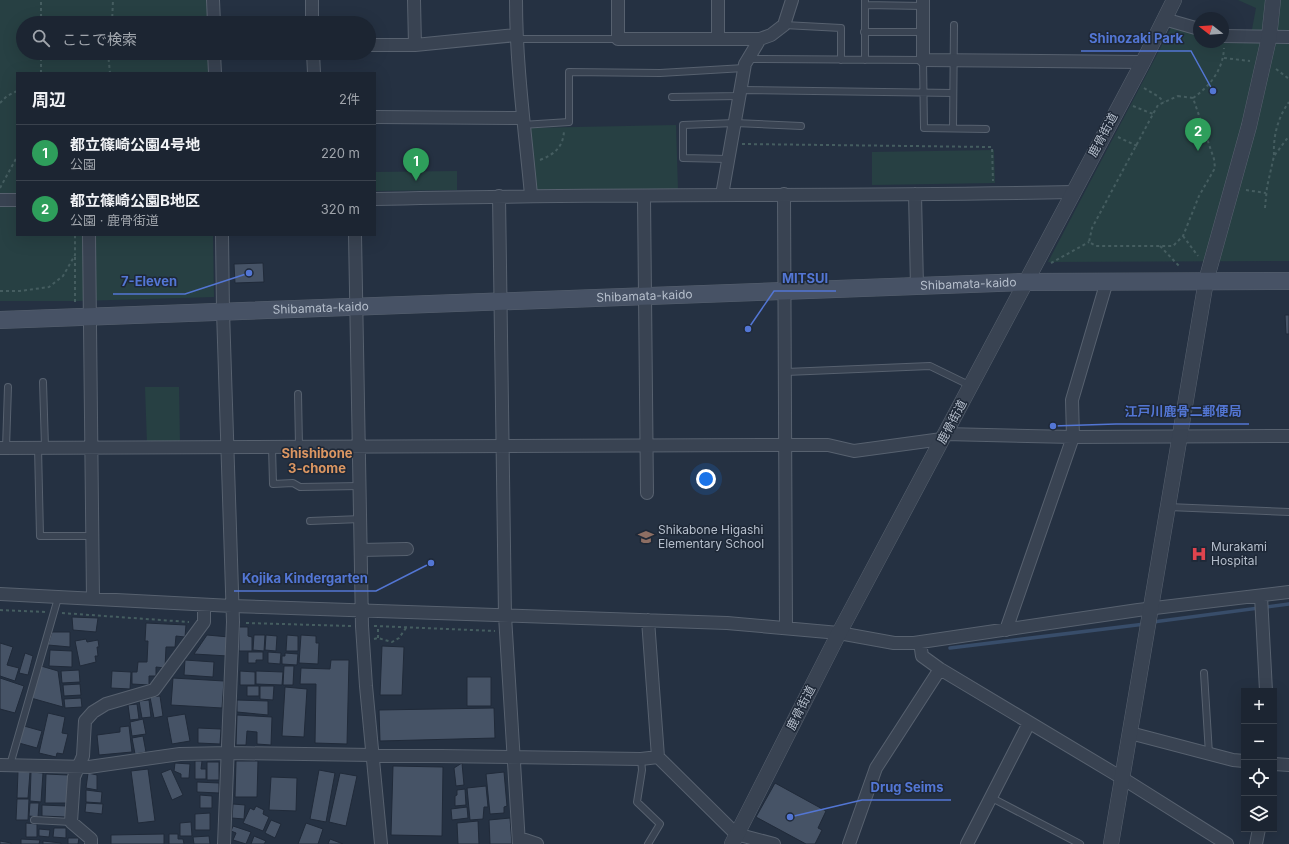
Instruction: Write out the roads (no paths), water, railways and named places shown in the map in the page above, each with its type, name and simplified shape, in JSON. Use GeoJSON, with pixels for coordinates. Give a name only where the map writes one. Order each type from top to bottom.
{"type":"FeatureCollection","features":[{"type":"Feature","properties":{"kind":"main road","name":"Shibamata-kaido"},"geometry":{"type":"LineString","coordinates":[[0,320],[1025,282],[1289,281]]}},
{"type":"Feature","properties":{"kind":"street"},"geometry":{"type":"LineString","coordinates":[[213,0],[214,16]]}},
{"type":"Feature","properties":{"kind":"street"},"geometry":{"type":"LineString","coordinates":[[312,0],[312,16]]}},
{"type":"Feature","properties":{"kind":"street"},"geometry":{"type":"LineString","coordinates":[[414,0],[415,45]]}},
{"type":"Feature","properties":{"kind":"street"},"geometry":{"type":"LineString","coordinates":[[516,0],[516,37],[522,121],[531,195]]}},
{"type":"Feature","properties":{"kind":"street"},"geometry":{"type":"LineString","coordinates":[[618,0],[618,39],[760,39],[771,35],[784,25],[792,0]]}},
{"type":"Feature","properties":{"kind":"street"},"geometry":{"type":"LineString","coordinates":[[718,0],[718,39]]}},
{"type":"Feature","properties":{"kind":"street","name":"鹿骨街道"},"geometry":{"type":"LineString","coordinates":[[734,839],[839,633],[1143,62],[1174,0]]}},
{"type":"Feature","properties":{"kind":"street"},"geometry":{"type":"LineString","coordinates":[[1111,844],[1206,281],[1249,126],[1269,38],[1273,0]]}},
{"type":"Feature","properties":{"kind":"street"},"geometry":{"type":"LineString","coordinates":[[923,3],[923,60],[1143,62]]}},
{"type":"Feature","properties":{"kind":"street"},"geometry":{"type":"LineString","coordinates":[[1164,19],[1193,27]]}},
{"type":"Feature","properties":{"kind":"street"},"geometry":{"type":"LineString","coordinates":[[1229,36],[1269,38],[1289,37]]}},
{"type":"Feature","properties":{"kind":"street"},"geometry":{"type":"LineString","coordinates":[[376,46],[415,45],[516,37]]}},
{"type":"Feature","properties":{"kind":"street"},"geometry":{"type":"LineString","coordinates":[[722,195],[746,64],[760,39]]}},
{"type":"Feature","properties":{"kind":"street"},"geometry":{"type":"LineString","coordinates":[[214,60],[215,72]]}},
{"type":"Feature","properties":{"kind":"street"},"geometry":{"type":"LineString","coordinates":[[313,60],[314,72]]}},
{"type":"Feature","properties":{"kind":"street"},"geometry":{"type":"LineString","coordinates":[[376,117],[522,121]]}},
{"type":"Feature","properties":{"kind":"street"},"geometry":{"type":"LineString","coordinates":[[376,199],[531,195],[644,197],[784,194],[1073,192]]}},
{"type":"Feature","properties":{"kind":"street"},"geometry":{"type":"LineString","coordinates":[[784,194],[786,628]]}},
{"type":"Feature","properties":{"kind":"street"},"geometry":{"type":"LineString","coordinates":[[915,194],[917,287]]}},
{"type":"Feature","properties":{"kind":"street"},"geometry":{"type":"LineString","coordinates":[[499,196],[505,616],[513,756],[519,841],[537,844]]}},
{"type":"Feature","properties":{"kind":"street"},"geometry":{"type":"LineString","coordinates":[[644,197],[648,444],[647,493]]}},
{"type":"Feature","properties":{"kind":"street"},"geometry":{"type":"LineString","coordinates":[[0,200],[16,200]]}},
{"type":"Feature","properties":{"kind":"street"},"geometry":{"type":"LineString","coordinates":[[89,236],[93,599]]}},
{"type":"Feature","properties":{"kind":"street"},"geometry":{"type":"LineString","coordinates":[[222,236],[233,622],[226,843]]}},
{"type":"Feature","properties":{"kind":"street"},"geometry":{"type":"LineString","coordinates":[[355,236],[360,445],[362,626],[366,686],[374,755],[381,844]]}},
{"type":"Feature","properties":{"kind":"street"},"geometry":{"type":"LineString","coordinates":[[1006,630],[1073,437],[1072,400],[1106,281]]}},
{"type":"Feature","properties":{"kind":"street"},"geometry":{"type":"LineString","coordinates":[[3,448],[648,444],[828,445],[854,451],[944,437],[1289,436]]}},
{"type":"Feature","properties":{"kind":"street"},"geometry":{"type":"LineString","coordinates":[[361,550],[407,549]]}},
{"type":"Feature","properties":{"kind":"street"},"geometry":{"type":"LineString","coordinates":[[0,594],[204,605],[648,620],[786,628],[839,633],[894,643],[920,642],[1289,592]]}},
{"type":"Feature","properties":{"kind":"street"},"geometry":{"type":"LineString","coordinates":[[1261,596],[1266,688]]}},
{"type":"Feature","properties":{"kind":"street"},"geometry":{"type":"LineString","coordinates":[[91,844],[91,839],[71,822],[74,777],[83,756],[85,722],[93,712],[120,699],[154,690],[204,622],[204,605]]}},
{"type":"Feature","properties":{"kind":"street"},"geometry":{"type":"LineString","coordinates":[[648,620],[658,757],[734,839],[774,844]]}},
{"type":"Feature","properties":{"kind":"street"},"geometry":{"type":"LineString","coordinates":[[920,642],[922,656],[940,669],[1122,778],[1227,844]]}},
{"type":"Feature","properties":{"kind":"street"},"geometry":{"type":"LineString","coordinates":[[849,844],[876,768],[940,669]]}},
{"type":"Feature","properties":{"kind":"street"},"geometry":{"type":"LineString","coordinates":[[967,844],[1029,723]]}},
{"type":"Feature","properties":{"kind":"street"},"geometry":{"type":"LineString","coordinates":[[1130,733],[1209,754],[1241,760]]}},
{"type":"Feature","properties":{"kind":"street"},"geometry":{"type":"LineString","coordinates":[[5,765],[88,767],[180,754],[229,753],[641,759],[658,757]]}},
{"type":"Feature","properties":{"kind":"street"},"geometry":{"type":"LineString","coordinates":[[1277,764],[1289,765]]}},
{"type":"Feature","properties":{"kind":"street"},"geometry":{"type":"LineString","coordinates":[[1256,844],[1258,832]]}},
{"type":"Feature","properties":{"kind":"lane"},"geometry":{"type":"LineString","coordinates":[[865,60],[865,3],[923,3]]}},
{"type":"Feature","properties":{"kind":"lane"},"geometry":{"type":"LineString","coordinates":[[784,25],[841,28],[841,60]]}},
{"type":"Feature","properties":{"kind":"lane"},"geometry":{"type":"LineString","coordinates":[[952,128],[954,25]]}},
{"type":"Feature","properties":{"kind":"lane"},"geometry":{"type":"LineString","coordinates":[[864,32],[923,32]]}},
{"type":"Feature","properties":{"kind":"lane"},"geometry":{"type":"LineString","coordinates":[[516,37],[618,39]]}},
{"type":"Feature","properties":{"kind":"lane"},"geometry":{"type":"LineString","coordinates":[[522,121],[568,122],[569,72],[660,73],[746,64],[841,60],[923,60],[924,128],[986,128]]}},
{"type":"Feature","properties":{"kind":"lane"},"geometry":{"type":"LineString","coordinates":[[672,97],[740,93],[953,93]]}},
{"type":"Feature","properties":{"kind":"lane"},"geometry":{"type":"LineString","coordinates":[[728,159],[684,158],[683,125],[734,123],[801,126]]}},
{"type":"Feature","properties":{"kind":"lane"},"geometry":{"type":"LineString","coordinates":[[786,372],[930,366],[971,386]]}},
{"type":"Feature","properties":{"kind":"lane"},"geometry":{"type":"LineString","coordinates":[[43,382],[40,536],[92,536]]}},
{"type":"Feature","properties":{"kind":"lane"},"geometry":{"type":"LineString","coordinates":[[3,448],[8,386]]}},
{"type":"Feature","properties":{"kind":"lane"},"geometry":{"type":"LineString","coordinates":[[298,394],[299,446]]}},
{"type":"Feature","properties":{"kind":"lane"},"geometry":{"type":"LineString","coordinates":[[272,447],[273,484],[293,483],[300,487],[360,486]]}},
{"type":"Feature","properties":{"kind":"lane"},"geometry":{"type":"LineString","coordinates":[[1168,507],[1289,512]]}},
{"type":"Feature","properties":{"kind":"lane"},"geometry":{"type":"LineString","coordinates":[[310,520],[361,519]]}},
{"type":"Feature","properties":{"kind":"lane"},"geometry":{"type":"LineString","coordinates":[[5,765],[58,598]]}},
{"type":"Feature","properties":{"kind":"lane"},"geometry":{"type":"LineString","coordinates":[[1204,673],[1209,754]]}},
{"type":"Feature","properties":{"kind":"lane"},"geometry":{"type":"LineString","coordinates":[[641,759],[642,770],[637,802],[660,824],[648,844]]}},
{"type":"Feature","properties":{"kind":"lane"},"geometry":{"type":"LineString","coordinates":[[990,797],[1080,844]]}},
{"type":"Feature","properties":{"kind":"lane"},"geometry":{"type":"LineString","coordinates":[[34,820],[71,822]]}},
{"type":"Feature","properties":{"kind":"waterway"},"geometry":{"type":"LineString","coordinates":[[1153,622],[1289,604]]}},
{"type":"Feature","properties":{"kind":"waterway"},"geometry":{"type":"LineString","coordinates":[[950,648],[1145,624]]}},
{"type":"Feature","properties":{"kind":"place","name":"Shinozaki Park"},"geometry":{"type":"Point","coordinates":[1213,91]}},
{"type":"Feature","properties":{"kind":"place","name":"都立篠崎公園B地区"},"geometry":{"type":"Point","coordinates":[1198,151]}},
{"type":"Feature","properties":{"kind":"place","name":"都立篠崎公園4号地"},"geometry":{"type":"Point","coordinates":[416,181]}},
{"type":"Feature","properties":{"kind":"place","name":"7-Eleven"},"geometry":{"type":"Point","coordinates":[249,273]}},
{"type":"Feature","properties":{"kind":"place","name":"MITSUI"},"geometry":{"type":"Point","coordinates":[748,329]}},
{"type":"Feature","properties":{"kind":"place","name":"江戸川鹿骨二郵便局"},"geometry":{"type":"Point","coordinates":[1053,426]}},
{"type":"Feature","properties":{"kind":"place","name":"Shikabone Higashi Elementary School"},"geometry":{"type":"Point","coordinates":[646,537]}},
{"type":"Feature","properties":{"kind":"place","name":"Murakami Hospital"},"geometry":{"type":"Point","coordinates":[1199,554]}},
{"type":"Feature","properties":{"kind":"place","name":"Kojika Kindergarten"},"geometry":{"type":"Point","coordinates":[431,563]}},
{"type":"Feature","properties":{"kind":"place","name":"Drug Seims"},"geometry":{"type":"Point","coordinates":[790,817]}},
{"type":"Feature","properties":{"kind":"district","name":"Shishibone 3-chome"},"geometry":{"type":"Point","coordinates":[317,460]}}]}
